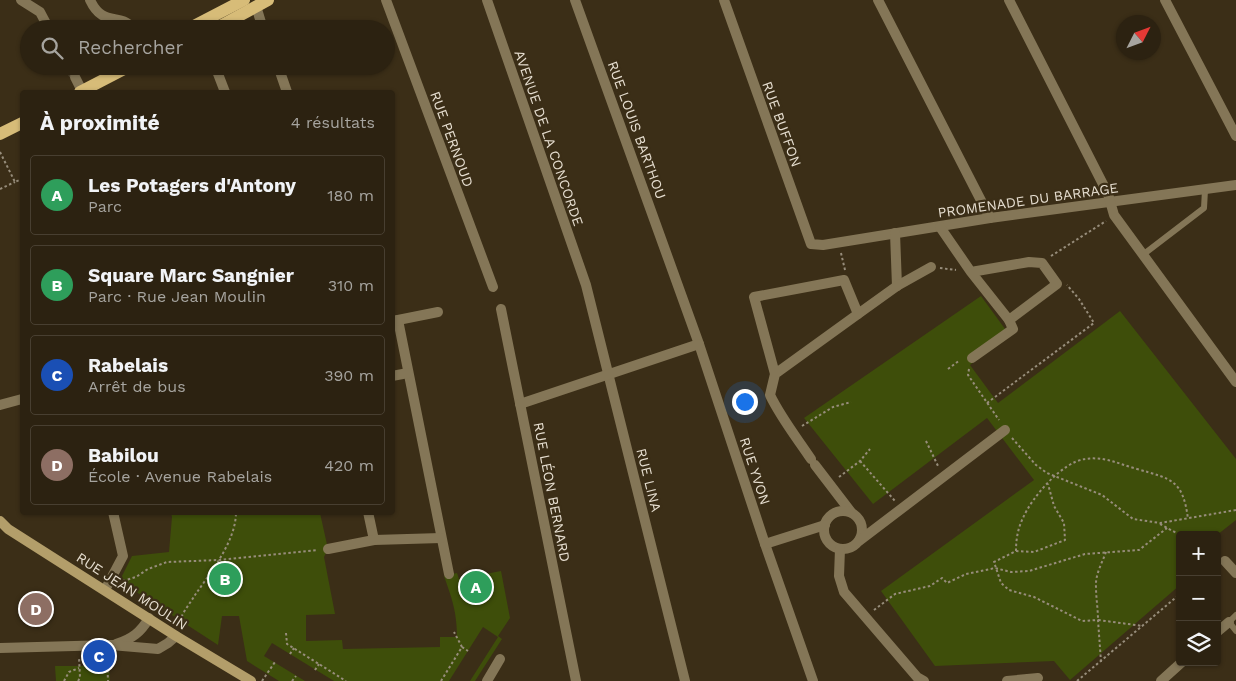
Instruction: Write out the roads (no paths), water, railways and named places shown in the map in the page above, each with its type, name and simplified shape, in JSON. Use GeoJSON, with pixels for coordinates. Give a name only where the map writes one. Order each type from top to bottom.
{"type":"FeatureCollection","features":[{"type":"Feature","properties":{"kind":"main road"},"geometry":{"type":"LineString","coordinates":[[212,20],[244,0]]}},
{"type":"Feature","properties":{"kind":"main road"},"geometry":{"type":"LineString","coordinates":[[231,20],[268,0]]}},
{"type":"Feature","properties":{"kind":"main road"},"geometry":{"type":"LineString","coordinates":[[85,90],[113,75]]}},
{"type":"Feature","properties":{"kind":"main road"},"geometry":{"type":"LineString","coordinates":[[0,134],[20,124]]}},
{"type":"Feature","properties":{"kind":"main road","name":"RUE JEAN MOULIN"},"geometry":{"type":"LineString","coordinates":[[0,521],[8,529],[176,636],[251,681]]}},
{"type":"Feature","properties":{"kind":"street"},"geometry":{"type":"LineString","coordinates":[[21,0],[40,12],[44,20]]}},
{"type":"Feature","properties":{"kind":"street"},"geometry":{"type":"LineString","coordinates":[[90,0],[95,10],[106,18],[115,20]]}},
{"type":"Feature","properties":{"kind":"street","name":"RUE PERNOUD"},"geometry":{"type":"LineString","coordinates":[[386,0],[393,20]]}},
{"type":"Feature","properties":{"kind":"street","name":"AVENUE DE LA CONCORDE"},"geometry":{"type":"LineString","coordinates":[[487,0],[586,285]]}},
{"type":"Feature","properties":{"kind":"street","name":"RUE LOUIS BARTHOU"},"geometry":{"type":"LineString","coordinates":[[575,0],[672,270]]}},
{"type":"Feature","properties":{"kind":"street","name":"RUE BUFFON"},"geometry":{"type":"LineString","coordinates":[[724,0],[811,244],[824,245]]}},
{"type":"Feature","properties":{"kind":"street"},"geometry":{"type":"LineString","coordinates":[[878,0],[990,218]]}},
{"type":"Feature","properties":{"kind":"street"},"geometry":{"type":"LineString","coordinates":[[1009,0],[1108,194],[1114,215],[1236,382]]}},
{"type":"Feature","properties":{"kind":"street"},"geometry":{"type":"LineString","coordinates":[[1165,0],[1236,136]]}},
{"type":"Feature","properties":{"kind":"street"},"geometry":{"type":"LineString","coordinates":[[256,6],[261,20]]}},
{"type":"Feature","properties":{"kind":"street","name":"RUE PERNOUD"},"geometry":{"type":"LineString","coordinates":[[395,24],[493,287]]}},
{"type":"Feature","properties":{"kind":"street"},"geometry":{"type":"LineString","coordinates":[[218,75],[224,90]]}},
{"type":"Feature","properties":{"kind":"street"},"geometry":{"type":"LineString","coordinates":[[281,75],[286,90]]}},
{"type":"Feature","properties":{"kind":"street"},"geometry":{"type":"LineString","coordinates":[[75,77],[80,90]]}},
{"type":"Feature","properties":{"kind":"street","name":"PROMENADE DU BARRAGE"},"geometry":{"type":"LineString","coordinates":[[824,245],[990,218],[1236,185]]}},
{"type":"Feature","properties":{"kind":"street"},"geometry":{"type":"LineString","coordinates":[[940,227],[1014,329],[972,358]]}},
{"type":"Feature","properties":{"kind":"street"},"geometry":{"type":"LineString","coordinates":[[895,233],[898,286]]}},
{"type":"Feature","properties":{"kind":"street"},"geometry":{"type":"LineString","coordinates":[[971,272],[1029,262],[1042,263],[1057,284],[1009,320]]}},
{"type":"Feature","properties":{"kind":"street"},"geometry":{"type":"LineString","coordinates":[[775,374],[898,286],[931,267]]}},
{"type":"Feature","properties":{"kind":"street","name":"RUE YVON"},"geometry":{"type":"LineString","coordinates":[[672,270],[813,681]]}},
{"type":"Feature","properties":{"kind":"street"},"geometry":{"type":"LineString","coordinates":[[858,314],[844,280],[754,297],[775,374],[770,395],[778,411],[813,462],[859,520],[862,525],[862,536],[859,541]]}},
{"type":"Feature","properties":{"kind":"street","name":"RUE LINA"},"geometry":{"type":"LineString","coordinates":[[586,285],[685,681]]}},
{"type":"Feature","properties":{"kind":"street","name":"RUE LÉON BERNARD"},"geometry":{"type":"LineString","coordinates":[[501,308],[576,681]]}},
{"type":"Feature","properties":{"kind":"street"},"geometry":{"type":"LineString","coordinates":[[438,312],[395,320],[408,373],[448,574]]}},
{"type":"Feature","properties":{"kind":"street"},"geometry":{"type":"LineString","coordinates":[[520,404],[698,344]]}},
{"type":"Feature","properties":{"kind":"street"},"geometry":{"type":"LineString","coordinates":[[395,375],[408,373]]}},
{"type":"Feature","properties":{"kind":"street"},"geometry":{"type":"LineString","coordinates":[[0,404],[20,399]]}},
{"type":"Feature","properties":{"kind":"street"},"geometry":{"type":"LineString","coordinates":[[851,512],[838,512],[828,519],[825,524],[826,537],[834,547],[840,549],[851,548],[1006,430]]}},
{"type":"Feature","properties":{"kind":"street"},"geometry":{"type":"LineString","coordinates":[[105,590],[123,556],[114,515]]}},
{"type":"Feature","properties":{"kind":"street"},"geometry":{"type":"LineString","coordinates":[[369,515],[374,540]]}},
{"type":"Feature","properties":{"kind":"street"},"geometry":{"type":"LineString","coordinates":[[765,544],[825,524]]}},
{"type":"Feature","properties":{"kind":"street"},"geometry":{"type":"LineString","coordinates":[[328,549],[374,540],[441,538]]}},
{"type":"Feature","properties":{"kind":"street"},"geometry":{"type":"LineString","coordinates":[[840,549],[839,576],[844,592],[917,677],[924,681]]}},
{"type":"Feature","properties":{"kind":"street"},"geometry":{"type":"LineString","coordinates":[[1225,561],[1236,573]]}},
{"type":"Feature","properties":{"kind":"street"},"geometry":{"type":"LineString","coordinates":[[109,645],[135,636],[149,618]]}},
{"type":"Feature","properties":{"kind":"street"},"geometry":{"type":"LineString","coordinates":[[1221,629],[1232,619]]}},
{"type":"Feature","properties":{"kind":"street"},"geometry":{"type":"LineString","coordinates":[[0,648],[109,645],[158,649],[176,636]]}},
{"type":"Feature","properties":{"kind":"street"},"geometry":{"type":"LineString","coordinates":[[487,681],[500,659]]}},
{"type":"Feature","properties":{"kind":"street"},"geometry":{"type":"LineString","coordinates":[[1161,681],[1178,666]]}},
{"type":"Feature","properties":{"kind":"street"},"geometry":{"type":"LineString","coordinates":[[1007,681],[1038,678]]}},
{"type":"Feature","properties":{"kind":"lane"},"geometry":{"type":"LineString","coordinates":[[1144,254],[1204,208],[1205,190]]}},
{"type":"Feature","properties":{"kind":"lane"},"geometry":{"type":"LineString","coordinates":[[1232,619],[1236,631]]}},
{"type":"Feature","properties":{"kind":"place","name":"Square Marc Sangnier"},"geometry":{"type":"Point","coordinates":[225,579]}},
{"type":"Feature","properties":{"kind":"place","name":"Les Potagers d'Antony"},"geometry":{"type":"Point","coordinates":[476,587]}},
{"type":"Feature","properties":{"kind":"place","name":"Babilou"},"geometry":{"type":"Point","coordinates":[36,609]}},
{"type":"Feature","properties":{"kind":"place","name":"Rabelais"},"geometry":{"type":"Point","coordinates":[99,656]}}]}
